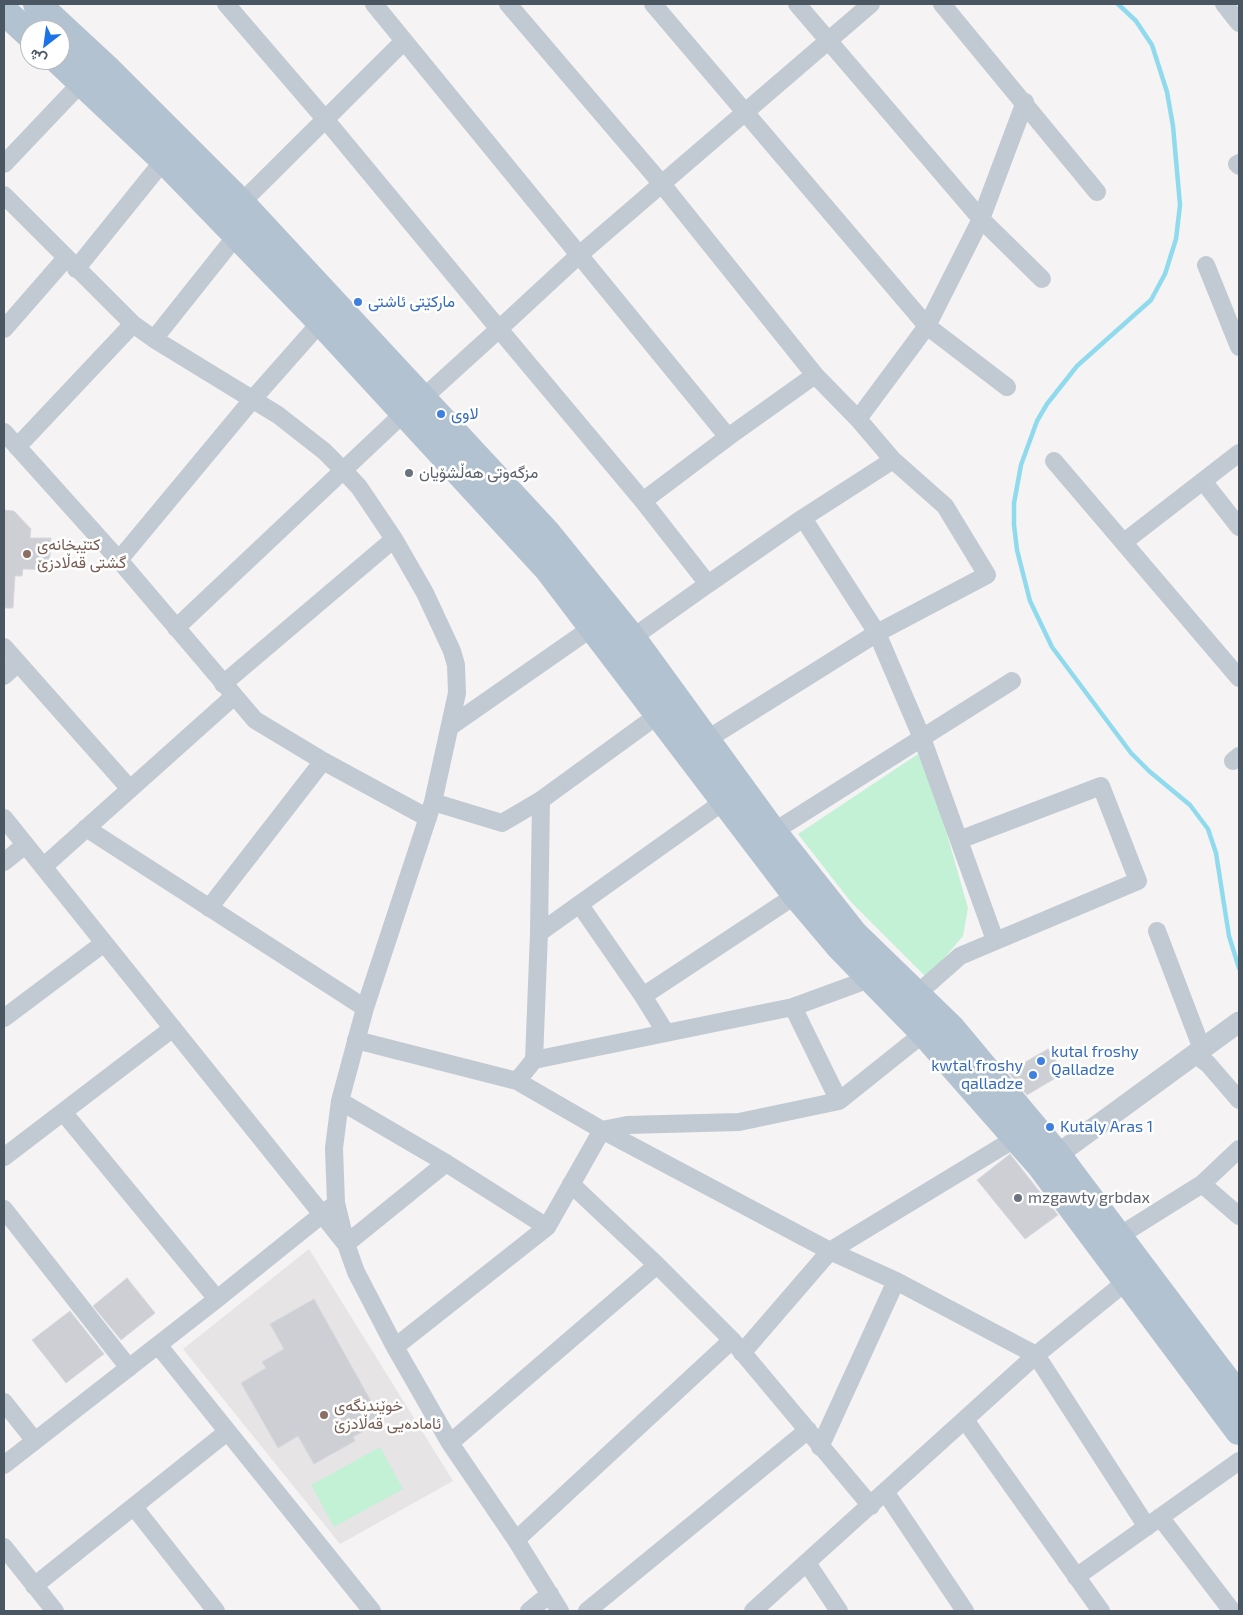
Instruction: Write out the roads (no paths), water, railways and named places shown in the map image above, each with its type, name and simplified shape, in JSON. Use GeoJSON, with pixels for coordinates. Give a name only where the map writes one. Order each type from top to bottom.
{"type":"FeatureCollection","features":[{"type":"Feature","properties":{"kind":"main road"},"geometry":{"type":"LineString","coordinates":[[36,4],[106,68],[241,203],[328,314],[414,405],[547,534],[632,638],[773,832],[854,934],[951,1028],[1049,1161],[1128,1280],[1239,1431]]}},
{"type":"Feature","properties":{"kind":"main road"},"geometry":{"type":"LineString","coordinates":[[4,11],[20,26]]}},
{"type":"Feature","properties":{"kind":"main road"},"geometry":{"type":"LineString","coordinates":[[69,70],[164,160],[236,236],[328,314]]}},
{"type":"Feature","properties":{"kind":"main road"},"geometry":{"type":"LineString","coordinates":[[414,405],[548,569],[796,895],[840,947],[924,1033],[1016,1138],[1049,1161],[1119,1236],[1239,1397]]}},
{"type":"Feature","properties":{"kind":"street"},"geometry":{"type":"LineString","coordinates":[[226,4],[325,119],[643,501],[708,584]]}},
{"type":"Feature","properties":{"kind":"street"},"geometry":{"type":"LineString","coordinates":[[374,4],[728,437]]}},
{"type":"Feature","properties":{"kind":"street"},"geometry":{"type":"LineString","coordinates":[[508,4],[661,183],[815,375],[858,419],[893,460],[946,506],[987,575],[877,633],[706,740]]}},
{"type":"Feature","properties":{"kind":"street"},"geometry":{"type":"LineString","coordinates":[[652,4],[927,326],[1007,387]]}},
{"type":"Feature","properties":{"kind":"street"},"geometry":{"type":"LineString","coordinates":[[797,4],[981,219],[1042,279]]}},
{"type":"Feature","properties":{"kind":"street"},"geometry":{"type":"LineString","coordinates":[[176,628],[414,405],[579,255],[870,4]]}},
{"type":"Feature","properties":{"kind":"street"},"geometry":{"type":"LineString","coordinates":[[942,4],[1025,102],[1097,192]]}},
{"type":"Feature","properties":{"kind":"street"},"geometry":{"type":"LineString","coordinates":[[1224,4],[1239,23]]}},
{"type":"Feature","properties":{"kind":"street"},"geometry":{"type":"LineString","coordinates":[[241,203],[404,41]]}},
{"type":"Feature","properties":{"kind":"street"},"geometry":{"type":"LineString","coordinates":[[4,164],[82,82]]}},
{"type":"Feature","properties":{"kind":"street"},"geometry":{"type":"LineString","coordinates":[[858,419],[927,326],[981,219],[1025,102]]}},
{"type":"Feature","properties":{"kind":"street"},"geometry":{"type":"LineString","coordinates":[[4,328],[71,264],[164,160]]}},
{"type":"Feature","properties":{"kind":"street"},"geometry":{"type":"LineString","coordinates":[[4,195],[133,324],[302,433],[344,470],[364,494],[394,539],[425,593],[452,651],[456,665],[457,693],[451,726],[430,810],[365,1008],[340,1101],[334,1148],[336,1203],[346,1244],[372,1305],[394,1347],[450,1443],[516,1540],[560,1611]]}},
{"type":"Feature","properties":{"kind":"street"},"geometry":{"type":"LineString","coordinates":[[154,339],[236,236]]}},
{"type":"Feature","properties":{"kind":"street"},"geometry":{"type":"LineString","coordinates":[[1206,265],[1239,347]]}},
{"type":"Feature","properties":{"kind":"street"},"geometry":{"type":"LineString","coordinates":[[119,560],[252,400],[328,314]]}},
{"type":"Feature","properties":{"kind":"street"},"geometry":{"type":"LineString","coordinates":[[133,324],[8,439],[119,560],[228,691],[255,720],[323,761],[430,810],[502,823],[541,800],[658,715]]}},
{"type":"Feature","properties":{"kind":"street"},"geometry":{"type":"LineString","coordinates":[[643,501],[815,375]]}},
{"type":"Feature","properties":{"kind":"street"},"geometry":{"type":"LineString","coordinates":[[1124,542],[1239,452]]}},
{"type":"Feature","properties":{"kind":"street"},"geometry":{"type":"LineString","coordinates":[[632,638],[803,518],[893,460]]}},
{"type":"Feature","properties":{"kind":"street"},"geometry":{"type":"LineString","coordinates":[[1054,461],[1239,678]]}},
{"type":"Feature","properties":{"kind":"street"},"geometry":{"type":"LineString","coordinates":[[1203,481],[1239,527]]}},
{"type":"Feature","properties":{"kind":"street"},"geometry":{"type":"LineString","coordinates":[[803,518],[877,633],[922,738],[995,940]]}},
{"type":"Feature","properties":{"kind":"street"},"geometry":{"type":"LineString","coordinates":[[43,867],[130,789],[228,691],[394,539]]}},
{"type":"Feature","properties":{"kind":"street"},"geometry":{"type":"LineString","coordinates":[[451,726],[593,627]]}},
{"type":"Feature","properties":{"kind":"street"},"geometry":{"type":"LineString","coordinates":[[4,647],[130,789]]}},
{"type":"Feature","properties":{"kind":"street"},"geometry":{"type":"LineString","coordinates":[[4,676],[18,663]]}},
{"type":"Feature","properties":{"kind":"street"},"geometry":{"type":"LineString","coordinates":[[773,832],[1012,681]]}},
{"type":"Feature","properties":{"kind":"street"},"geometry":{"type":"LineString","coordinates":[[209,908],[323,761]]}},
{"type":"Feature","properties":{"kind":"street"},"geometry":{"type":"LineString","coordinates":[[917,994],[960,956],[1138,881],[1100,786],[960,840]]}},
{"type":"Feature","properties":{"kind":"street"},"geometry":{"type":"LineString","coordinates":[[517,1081],[534,1060],[539,933],[541,800]]}},
{"type":"Feature","properties":{"kind":"street"},"geometry":{"type":"LineString","coordinates":[[539,933],[724,802]]}},
{"type":"Feature","properties":{"kind":"street"},"geometry":{"type":"LineString","coordinates":[[4,818],[346,1244]]}},
{"type":"Feature","properties":{"kind":"street"},"geometry":{"type":"LineString","coordinates":[[86,828],[365,1008]]}},
{"type":"Feature","properties":{"kind":"street"},"geometry":{"type":"LineString","coordinates":[[4,862],[25,844]]}},
{"type":"Feature","properties":{"kind":"street"},"geometry":{"type":"LineString","coordinates":[[643,996],[796,895]]}},
{"type":"Feature","properties":{"kind":"street"},"geometry":{"type":"LineString","coordinates":[[580,905],[643,996],[666,1033]]}},
{"type":"Feature","properties":{"kind":"street"},"geometry":{"type":"LineString","coordinates":[[1157,931],[1199,1051],[1239,1100]]}},
{"type":"Feature","properties":{"kind":"street"},"geometry":{"type":"LineString","coordinates":[[7,1009],[104,943]]}},
{"type":"Feature","properties":{"kind":"street"},"geometry":{"type":"LineString","coordinates":[[534,1060],[793,1007],[872,978]]}},
{"type":"Feature","properties":{"kind":"street"},"geometry":{"type":"LineString","coordinates":[[793,1007],[839,1101]]}},
{"type":"Feature","properties":{"kind":"street"},"geometry":{"type":"LineString","coordinates":[[1049,1161],[1232,1027]]}},
{"type":"Feature","properties":{"kind":"street"},"geometry":{"type":"LineString","coordinates":[[4,1157],[173,1028]]}},
{"type":"Feature","properties":{"kind":"street"},"geometry":{"type":"LineString","coordinates":[[394,1347],[547,1227],[602,1130],[627,1125],[739,1122],[839,1101],[924,1033]]}},
{"type":"Feature","properties":{"kind":"street"},"geometry":{"type":"LineString","coordinates":[[356,1040],[517,1081],[602,1130],[830,1251],[896,1281],[1036,1355],[1154,1522],[1232,1611]]}},
{"type":"Feature","properties":{"kind":"street"},"geometry":{"type":"LineString","coordinates":[[340,1101],[446,1163],[547,1227]]}},
{"type":"Feature","properties":{"kind":"street"},"geometry":{"type":"LineString","coordinates":[[63,1112],[217,1299]]}},
{"type":"Feature","properties":{"kind":"street"},"geometry":{"type":"LineString","coordinates":[[516,1540],[737,1347],[830,1251],[1016,1138]]}},
{"type":"Feature","properties":{"kind":"street"},"geometry":{"type":"LineString","coordinates":[[1119,1236],[1202,1184],[1239,1149]]}},
{"type":"Feature","properties":{"kind":"street"},"geometry":{"type":"LineString","coordinates":[[346,1244],[446,1163]]}},
{"type":"Feature","properties":{"kind":"street"},"geometry":{"type":"LineString","coordinates":[[571,1184],[657,1265],[737,1347],[871,1506]]}},
{"type":"Feature","properties":{"kind":"street"},"geometry":{"type":"LineString","coordinates":[[1202,1184],[1239,1216]]}},
{"type":"Feature","properties":{"kind":"street"},"geometry":{"type":"LineString","coordinates":[[4,1465],[217,1299],[336,1203]]}},
{"type":"Feature","properties":{"kind":"street"},"geometry":{"type":"LineString","coordinates":[[4,1209],[129,1368]]}},
{"type":"Feature","properties":{"kind":"street"},"geometry":{"type":"LineString","coordinates":[[450,1443],[657,1265]]}},
{"type":"Feature","properties":{"kind":"street"},"geometry":{"type":"LineString","coordinates":[[753,1611],[886,1493],[1036,1355],[1128,1280]]}},
{"type":"Feature","properties":{"kind":"street"},"geometry":{"type":"LineString","coordinates":[[820,1447],[896,1281]]}},
{"type":"Feature","properties":{"kind":"street"},"geometry":{"type":"LineString","coordinates":[[158,1345],[372,1611]]}},
{"type":"Feature","properties":{"kind":"street"},"geometry":{"type":"LineString","coordinates":[[4,1402],[35,1441]]}},
{"type":"Feature","properties":{"kind":"street"},"geometry":{"type":"LineString","coordinates":[[965,1420],[1100,1611]]}},
{"type":"Feature","properties":{"kind":"street"},"geometry":{"type":"LineString","coordinates":[[587,1611],[808,1430]]}},
{"type":"Feature","properties":{"kind":"street"},"geometry":{"type":"LineString","coordinates":[[34,1586],[227,1432]]}},
{"type":"Feature","properties":{"kind":"street"},"geometry":{"type":"LineString","coordinates":[[1076,1577],[1239,1461]]}},
{"type":"Feature","properties":{"kind":"street"},"geometry":{"type":"LineString","coordinates":[[886,1493],[965,1611]]}},
{"type":"Feature","properties":{"kind":"street"},"geometry":{"type":"LineString","coordinates":[[134,1507],[216,1611]]}},
{"type":"Feature","properties":{"kind":"street"},"geometry":{"type":"LineString","coordinates":[[4,1547],[55,1611]]}},
{"type":"Feature","properties":{"kind":"street"},"geometry":{"type":"LineString","coordinates":[[807,1563],[839,1611]]}},
{"type":"Feature","properties":{"kind":"street"},"geometry":{"type":"LineString","coordinates":[[529,1611],[550,1594]]}},
{"type":"Feature","properties":{"kind":"waterway"},"geometry":{"type":"LineString","coordinates":[[1118,4],[1136,21],[1152,45],[1167,92],[1173,126],[1180,205],[1176,239],[1165,274],[1151,300],[1077,366],[1047,404],[1037,421],[1021,465],[1014,503],[1017,550],[1030,601],[1052,647],[1131,753],[1149,771],[1190,805],[1208,829],[1216,853],[1229,936],[1239,968]]}},
{"type":"Feature","properties":{"kind":"place","name":"مارکێتی ئاشتی"},"geometry":{"type":"Point","coordinates":[358,302]}},
{"type":"Feature","properties":{"kind":"place","name":"لاوی"},"geometry":{"type":"Point","coordinates":[441,414]}},
{"type":"Feature","properties":{"kind":"place","name":"مزگەوتی ھەڵشۆیان"},"geometry":{"type":"Point","coordinates":[409,473]}},
{"type":"Feature","properties":{"kind":"place","name":"کتێبخانەی گشتی قەڵادزێ"},"geometry":{"type":"Point","coordinates":[27,554]}},
{"type":"Feature","properties":{"kind":"place","name":"kutal froshy Qalladze"},"geometry":{"type":"Point","coordinates":[1041,1061]}},
{"type":"Feature","properties":{"kind":"place","name":"kwtal froshy qalladze"},"geometry":{"type":"Point","coordinates":[1033,1075]}},
{"type":"Feature","properties":{"kind":"place","name":"Kutaly Aras 1"},"geometry":{"type":"Point","coordinates":[1050,1127]}},
{"type":"Feature","properties":{"kind":"place","name":"mzgawty grbdax"},"geometry":{"type":"Point","coordinates":[1018,1198]}},
{"type":"Feature","properties":{"kind":"place","name":"خوێندنگەی ئامادەیی قەڵادزێ"},"geometry":{"type":"Point","coordinates":[324,1415]}}]}
